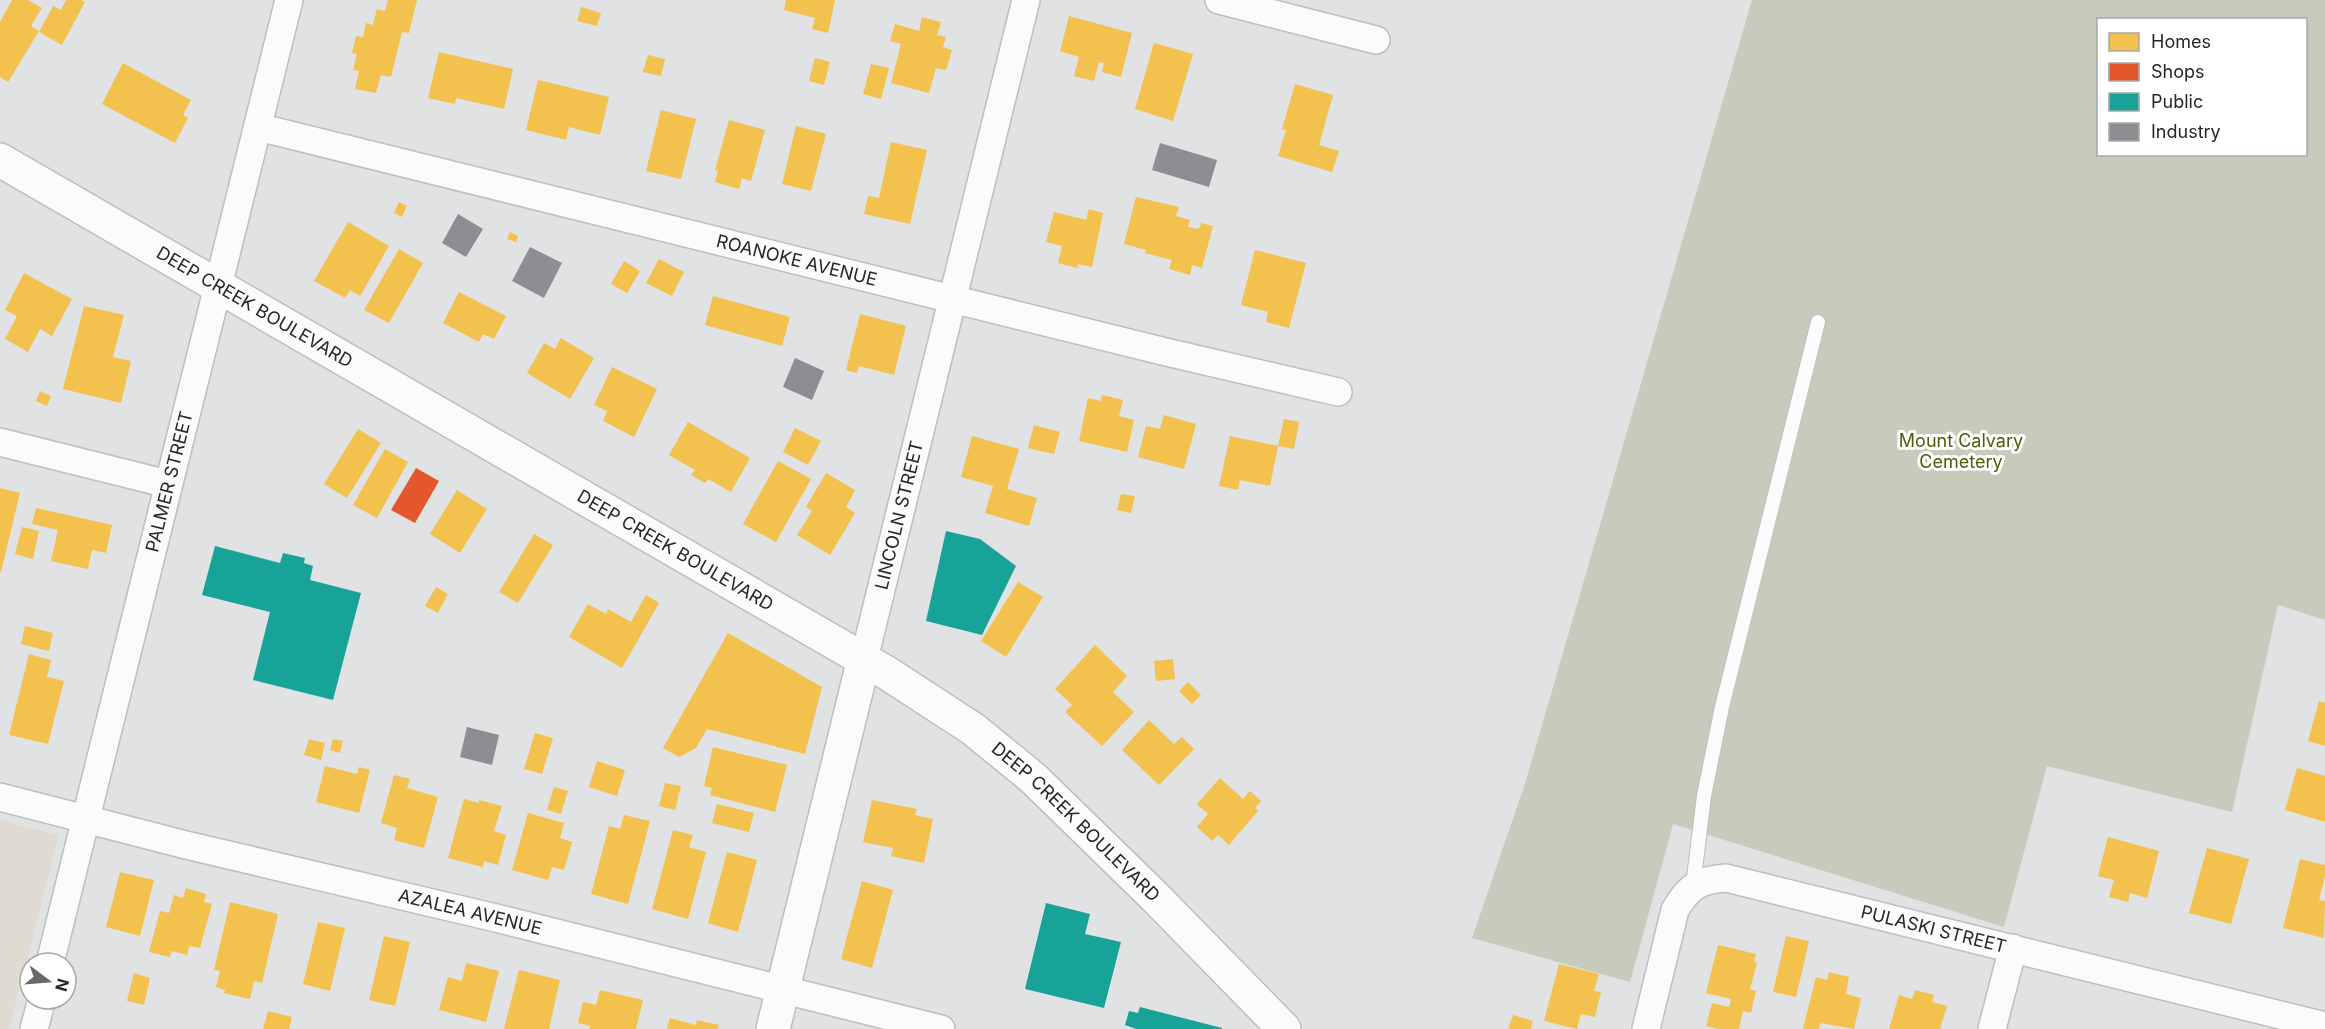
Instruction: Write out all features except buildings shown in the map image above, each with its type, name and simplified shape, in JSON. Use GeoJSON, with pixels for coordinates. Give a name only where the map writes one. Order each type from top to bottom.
{"type":"FeatureCollection","features":[{"type":"Feature","properties":{"kind":"street","name":"PALMER STREET"},"geometry":{"type":"LineString","coordinates":[[53,951],[289,0]]}},
{"type":"Feature","properties":{"kind":"street","name":"LINCOLN STREET"},"geometry":{"type":"LineString","coordinates":[[773,1029],[1026,0]]}},
{"type":"Feature","properties":{"kind":"street"},"geometry":{"type":"LineString","coordinates":[[1219,0],[1376,40]]}},
{"type":"Feature","properties":{"kind":"street","name":"ROANOKE AVENUE"},"geometry":{"type":"LineString","coordinates":[[258,127],[1338,392]]}},
{"type":"Feature","properties":{"kind":"street","name":"DEEP CREEK BOULEVARD"},"geometry":{"type":"LineString","coordinates":[[0,160],[864,659],[974,729],[1033,778],[1155,897],[1284,1029]]}},
{"type":"Feature","properties":{"kind":"street"},"geometry":{"type":"LineString","coordinates":[[0,442],[168,484]]}},
{"type":"Feature","properties":{"kind":"street","name":"AZALEA AVENUE"},"geometry":{"type":"LineString","coordinates":[[0,797],[186,845],[496,918],[941,1029]]}},
{"type":"Feature","properties":{"kind":"street","name":"PULASKI STREET"},"geometry":{"type":"LineString","coordinates":[[1693,886],[1708,879],[1726,878],[2325,1026]]}},
{"type":"Feature","properties":{"kind":"street"},"geometry":{"type":"LineString","coordinates":[[1646,1029],[1675,910],[1684,894],[1693,886]]}},
{"type":"Feature","properties":{"kind":"street"},"geometry":{"type":"LineString","coordinates":[[1992,1029],[2013,948]]}},
{"type":"Feature","properties":{"kind":"street"},"geometry":{"type":"LineString","coordinates":[[34,1029],[39,1011]]}},
{"type":"Feature","properties":{"kind":"lane"},"geometry":{"type":"LineString","coordinates":[[1693,886],[1704,796],[1722,706],[1818,322]]}},
{"type":"Feature","properties":{"kind":"shaded area"},"geometry":{"type":"Polygon","coordinates":[[[0,820],[59,835],[29,951],[18,951],[18,994],[9,1029],[0,1029],[0,820]]]}},
{"type":"Feature","properties":{"kind":"green space","name":"Mount Calvary Cemetery"},"geometry":{"type":"Polygon","coordinates":[[[1752,0],[2325,0],[2325,620],[2278,605],[2232,812],[2047,766],[2004,927],[1673,824],[1630,982],[1472,938],[1525,784],[1752,0]]]}}]}
